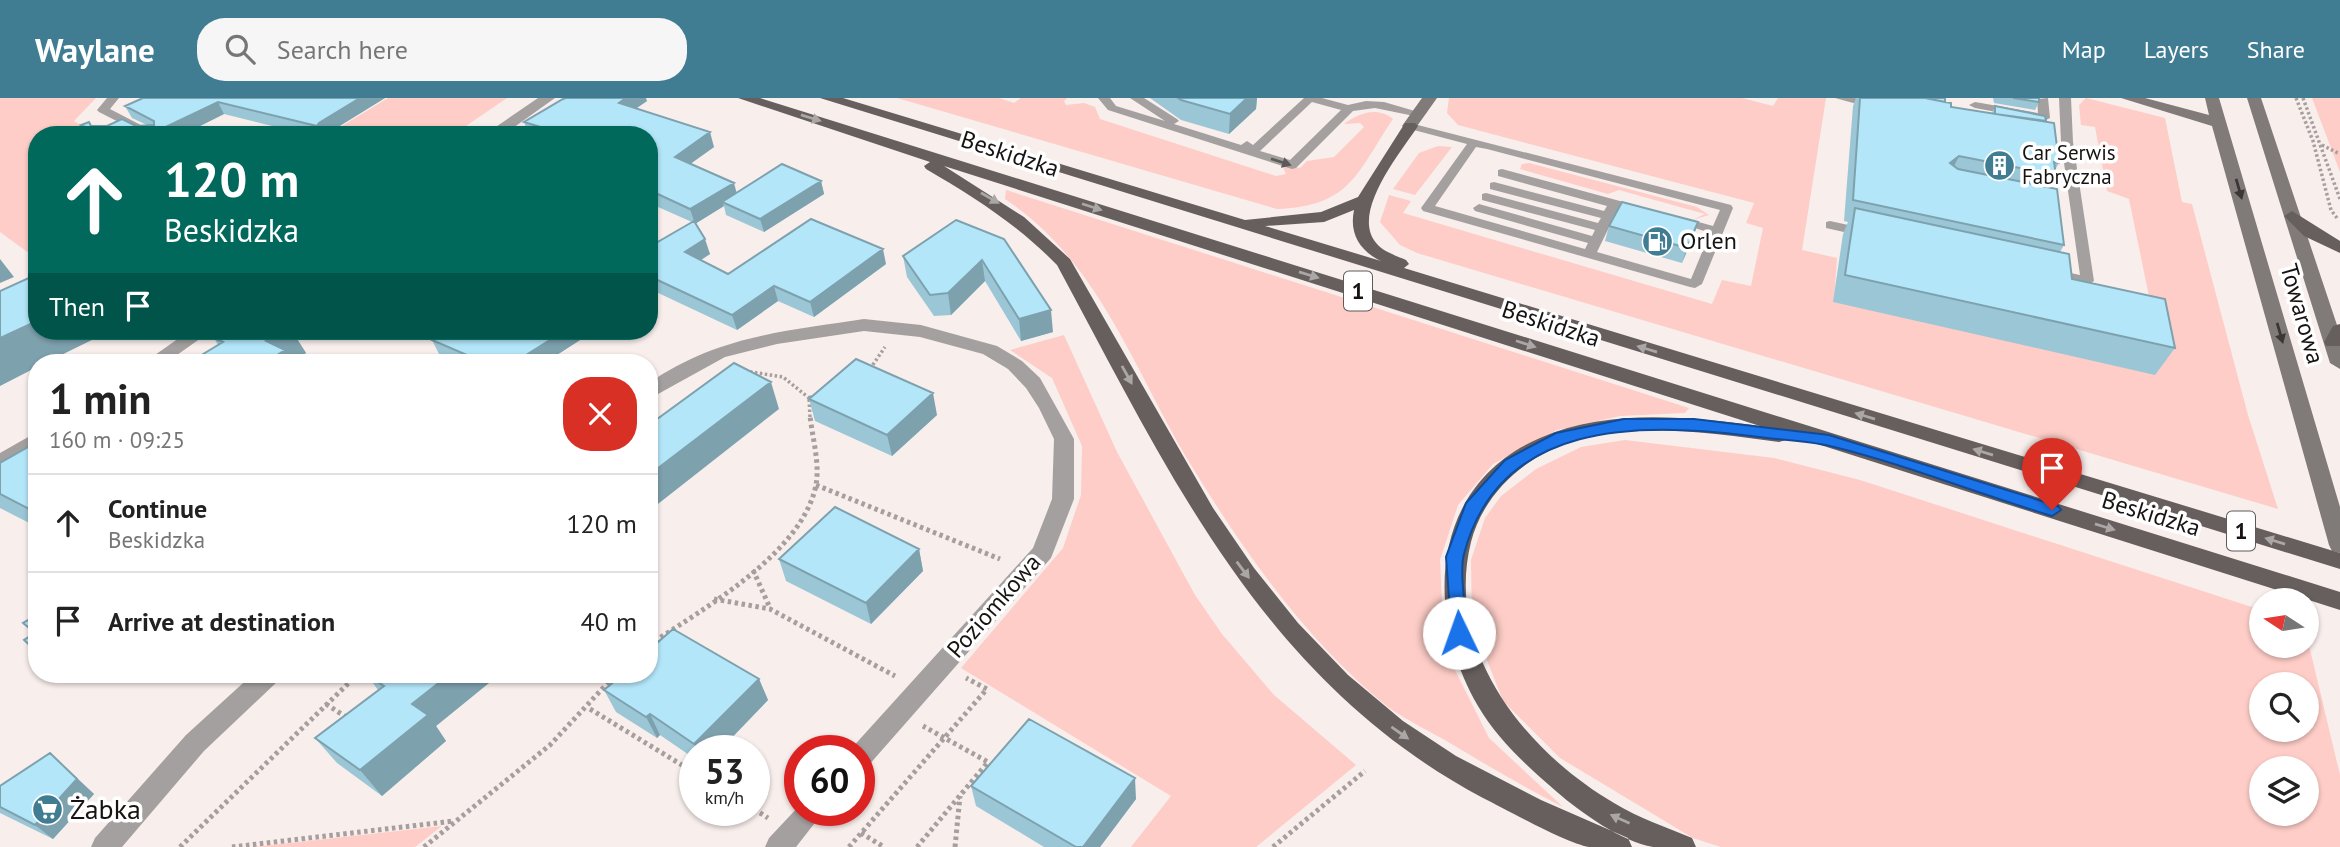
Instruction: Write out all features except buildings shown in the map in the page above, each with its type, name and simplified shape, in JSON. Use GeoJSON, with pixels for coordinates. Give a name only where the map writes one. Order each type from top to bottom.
{"type":"FeatureCollection","features":[{"type":"Feature","properties":{"kind":"main road","name":"Beskidzka"},"geometry":{"type":"LineString","coordinates":[[745,98],[2340,601]]}},
{"type":"Feature","properties":{"kind":"main road","name":"Beskidzka"},"geometry":{"type":"LineString","coordinates":[[827,98],[2340,561]]}},
{"type":"Feature","properties":{"kind":"main road"},"geometry":{"type":"LineString","coordinates":[[1430,98],[1362,201],[1360,227],[1370,247],[1433,283]]}},
{"type":"Feature","properties":{"kind":"main road"},"geometry":{"type":"LineString","coordinates":[[2128,98],[2220,123]]}},
{"type":"Feature","properties":{"kind":"main road","name":"Towarowa"},"geometry":{"type":"LineString","coordinates":[[2212,98],[2340,545]]}},
{"type":"Feature","properties":{"kind":"main road"},"geometry":{"type":"LineString","coordinates":[[2254,98],[2292,216],[2336,336],[2340,363]]}},
{"type":"Feature","properties":{"kind":"main road"},"geometry":{"type":"LineString","coordinates":[[887,142],[997,202],[1035,231],[1064,262],[1214,530],[1265,600],[1330,675],[1395,729],[1466,776],[1618,847]]}},
{"type":"Feature","properties":{"kind":"main road"},"geometry":{"type":"LineString","coordinates":[[1233,222],[1324,217],[1362,201]]}},
{"type":"Feature","properties":{"kind":"main road"},"geometry":{"type":"LineString","coordinates":[[2292,216],[2310,232],[2340,248]]}},
{"type":"Feature","properties":{"kind":"main road"},"geometry":{"type":"LineString","coordinates":[[1682,847],[1604,812],[1565,783],[1487,700],[1459,633],[1454,557],[1471,507],[1511,464],[1562,437],[1624,424],[1694,424],[1829,441]]}},
{"type":"Feature","properties":{"kind":"street"},"geometry":{"type":"LineString","coordinates":[[506,126],[548,98]]}},
{"type":"Feature","properties":{"kind":"street","name":"Poziomkowa"},"geometry":{"type":"LineString","coordinates":[[658,387],[676,374],[719,352],[777,338],[864,325],[899,327],[951,337],[990,350],[1015,365],[1033,383],[1049,408],[1064,439],[1063,499],[1043,552],[875,740]]}},
{"type":"Feature","properties":{"kind":"street"},"geometry":{"type":"LineString","coordinates":[[167,354],[188,340]]}},
{"type":"Feature","properties":{"kind":"street"},"geometry":{"type":"LineString","coordinates":[[0,463],[28,445]]}},
{"type":"Feature","properties":{"kind":"street"},"geometry":{"type":"LineString","coordinates":[[106,847],[195,743],[259,683]]}},
{"type":"Feature","properties":{"kind":"street"},"geometry":{"type":"LineString","coordinates":[[779,847],[798,826]]}},
{"type":"Feature","properties":{"kind":"lane"},"geometry":{"type":"LineString","coordinates":[[113,98],[103,110],[136,126]]}},
{"type":"Feature","properties":{"kind":"lane"},"geometry":{"type":"LineString","coordinates":[[1104,98],[1112,108],[1174,125],[1292,166],[1349,109],[1357,104],[1376,102],[1474,142],[1727,208],[1695,284],[1427,208],[1474,142]]}},
{"type":"Feature","properties":{"kind":"lane"},"geometry":{"type":"LineString","coordinates":[[1136,98],[1174,125]]}},
{"type":"Feature","properties":{"kind":"lane"},"geometry":{"type":"LineString","coordinates":[[1252,152],[1310,98],[1349,109]]}},
{"type":"Feature","properties":{"kind":"lane"},"geometry":{"type":"LineString","coordinates":[[1841,98],[1894,109]]}},
{"type":"Feature","properties":{"kind":"lane"},"geometry":{"type":"LineString","coordinates":[[1975,106],[2044,118],[2040,99],[2064,100],[2060,141],[2070,207],[2087,281],[2033,269]]}},
{"type":"Feature","properties":{"kind":"lane"},"geometry":{"type":"LineString","coordinates":[[124,126],[130,123]]}},
{"type":"Feature","properties":{"kind":"lane"},"geometry":{"type":"LineString","coordinates":[[1471,221],[1506,166],[1491,146]]}},
{"type":"Feature","properties":{"kind":"lane"},"geometry":{"type":"LineString","coordinates":[[1502,173],[1608,216]]}},
{"type":"Feature","properties":{"kind":"lane"},"geometry":{"type":"LineString","coordinates":[[1486,197],[1608,216],[1659,215],[1717,231]]}},
{"type":"Feature","properties":{"kind":"lane"},"geometry":{"type":"LineString","coordinates":[[1486,197],[1595,241]]}},
{"type":"Feature","properties":{"kind":"lane"},"geometry":{"type":"LineString","coordinates":[[1589,254],[1608,216]]}},
{"type":"Feature","properties":{"kind":"lane"},"geometry":{"type":"LineString","coordinates":[[1830,225],[1884,237]]}},
{"type":"Feature","properties":{"kind":"path"},"geometry":{"type":"LineString","coordinates":[[2296,98],[2313,141],[2331,211],[2340,221]]}},
{"type":"Feature","properties":{"kind":"path"},"geometry":{"type":"LineString","coordinates":[[2303,98],[2340,200]]}},
{"type":"Feature","properties":{"kind":"path"},"geometry":{"type":"LineString","coordinates":[[2322,145],[2340,153]]}},
{"type":"Feature","properties":{"kind":"path"},"geometry":{"type":"LineString","coordinates":[[869,370],[899,327]]}},
{"type":"Feature","properties":{"kind":"path"},"geometry":{"type":"LineString","coordinates":[[658,639],[714,599],[788,540],[813,503],[816,485],[809,398],[783,377],[736,370],[777,338]]}},
{"type":"Feature","properties":{"kind":"path"},"geometry":{"type":"LineString","coordinates":[[809,398],[821,393]]}},
{"type":"Feature","properties":{"kind":"path"},"geometry":{"type":"LineString","coordinates":[[816,485],[1027,570]]}},
{"type":"Feature","properties":{"kind":"path"},"geometry":{"type":"LineString","coordinates":[[788,540],[797,545]]}},
{"type":"Feature","properties":{"kind":"path"},"geometry":{"type":"LineString","coordinates":[[752,570],[770,609]]}},
{"type":"Feature","properties":{"kind":"path"},"geometry":{"type":"LineString","coordinates":[[714,599],[770,609],[938,699],[918,723],[997,766]]}},
{"type":"Feature","properties":{"kind":"path"},"geometry":{"type":"LineString","coordinates":[[849,847],[987,689],[960,675]]}},
{"type":"Feature","properties":{"kind":"path"},"geometry":{"type":"LineString","coordinates":[[180,847],[348,683]]}},
{"type":"Feature","properties":{"kind":"path"},"geometry":{"type":"LineString","coordinates":[[424,847],[590,709],[609,683]]}},
{"type":"Feature","properties":{"kind":"path"},"geometry":{"type":"LineString","coordinates":[[326,704],[355,723]]}},
{"type":"Feature","properties":{"kind":"path"},"geometry":{"type":"LineString","coordinates":[[590,709],[679,763]]}},
{"type":"Feature","properties":{"kind":"path"},"geometry":{"type":"LineString","coordinates":[[917,847],[988,762]]}},
{"type":"Feature","properties":{"kind":"path"},"geometry":{"type":"LineString","coordinates":[[1273,847],[1365,771]]}},
{"type":"Feature","properties":{"kind":"path"},"geometry":{"type":"LineString","coordinates":[[955,847],[960,796]]}},
{"type":"Feature","properties":{"kind":"path"},"geometry":{"type":"LineString","coordinates":[[232,847],[456,821]]}},
{"type":"Feature","properties":{"kind":"path"},"geometry":{"type":"LineString","coordinates":[[861,833],[884,847]]}},
{"type":"Feature","properties":{"kind":"shaded area"},"geometry":{"type":"Polygon","coordinates":[[[0,98],[96,98],[74,121],[82,126],[28,126],[28,252],[0,232],[0,98]]]}},
{"type":"Feature","properties":{"kind":"shaded area"},"geometry":{"type":"Polygon","coordinates":[[[388,98],[507,98],[466,126],[342,126],[388,98]]]}},
{"type":"Feature","properties":{"kind":"shaded area"},"geometry":{"type":"Polygon","coordinates":[[[897,98],[999,98],[1014,103],[1021,98],[1067,98],[1064,101],[1066,105],[1084,103],[1095,107],[1100,119],[1276,176],[1286,174],[1282,165],[1300,168],[1307,161],[1334,157],[1364,127],[1360,123],[1344,124],[1356,117],[1374,112],[1393,119],[1349,184],[1321,201],[1302,207],[1277,209],[897,98]]]}},
{"type":"Feature","properties":{"kind":"shaded area"},"geometry":{"type":"Polygon","coordinates":[[[1449,98],[1742,98],[1773,106],[1778,98],[1826,98],[1802,250],[1837,258],[1834,302],[2153,316],[2129,199],[2107,191],[2095,127],[2081,125],[2079,105],[2086,98],[2165,118],[2182,202],[2192,204],[2248,415],[2278,509],[1417,253],[1400,245],[1380,222],[1389,195],[1411,201],[1403,213],[1712,304],[1722,280],[1751,286],[1763,228],[1746,223],[1754,203],[1458,125],[1447,113],[1449,98]]]}},
{"type":"Feature","properties":{"kind":"shaded area"},"geometry":{"type":"Polygon","coordinates":[[[2312,98],[2340,98],[2340,172],[2312,98]]]}},
{"type":"Feature","properties":{"kind":"shaded area"},"geometry":{"type":"Polygon","coordinates":[[[1438,146],[1452,147],[1415,195],[1393,189],[1419,153],[1438,146]]]}},
{"type":"Feature","properties":{"kind":"shaded area"},"geometry":{"type":"Polygon","coordinates":[[[1529,163],[1697,207],[1709,215],[1692,220],[1705,214],[1619,190],[1608,194],[1520,169],[1522,164],[1529,163]]]}},
{"type":"Feature","properties":{"kind":"shaded area"},"geometry":{"type":"Polygon","coordinates":[[[1006,190],[1689,408],[1685,413],[1620,416],[1557,430],[1493,464],[1458,505],[1440,560],[1444,648],[1489,738],[1563,807],[1388,707],[1359,682],[1304,625],[1279,595],[1211,498],[1091,286],[1066,254],[1038,225],[1005,199],[1006,190]]]}},
{"type":"Feature","properties":{"kind":"shaded area"},"geometry":{"type":"Polygon","coordinates":[[[1064,335],[1117,452],[1195,595],[1222,634],[1274,695],[1356,765],[1256,847],[1131,847],[1171,796],[961,668],[1063,548],[1081,495],[1082,446],[1052,378],[1010,350],[1064,335]]]}},
{"type":"Feature","properties":{"kind":"shaded area"},"geometry":{"type":"Polygon","coordinates":[[[1625,440],[1774,458],[1860,480],[2249,606],[2249,658],[2312,658],[2315,672],[2249,672],[2249,742],[2319,742],[2319,687],[2340,775],[2340,847],[1721,847],[1693,838],[1560,758],[1503,701],[1472,622],[1471,560],[1485,518],[1501,496],[1536,469],[1581,447],[1625,440]]]}},
{"type":"Feature","properties":{"kind":"shaded area"},"geometry":{"type":"Polygon","coordinates":[[[442,826],[415,847],[254,847],[442,826]]]}},
{"type":"Feature","properties":{"kind":"place","name":"Car Serwis Fabryczna"},"geometry":{"type":"Point","coordinates":[1999,165]}},
{"type":"Feature","properties":{"kind":"place","name":"Orlen"},"geometry":{"type":"Point","coordinates":[1657,241]}},
{"type":"Feature","properties":{"kind":"place","name":"Żabka"},"geometry":{"type":"Point","coordinates":[47,809]}},
{"type":"Feature","properties":{"kind":"route"},"geometry":{"type":"LineString","coordinates":[[1459,633],[1454,557],[1471,507],[1511,464],[1562,437],[1624,424],[1694,424],[1829,441],[2052,510]]}}]}
